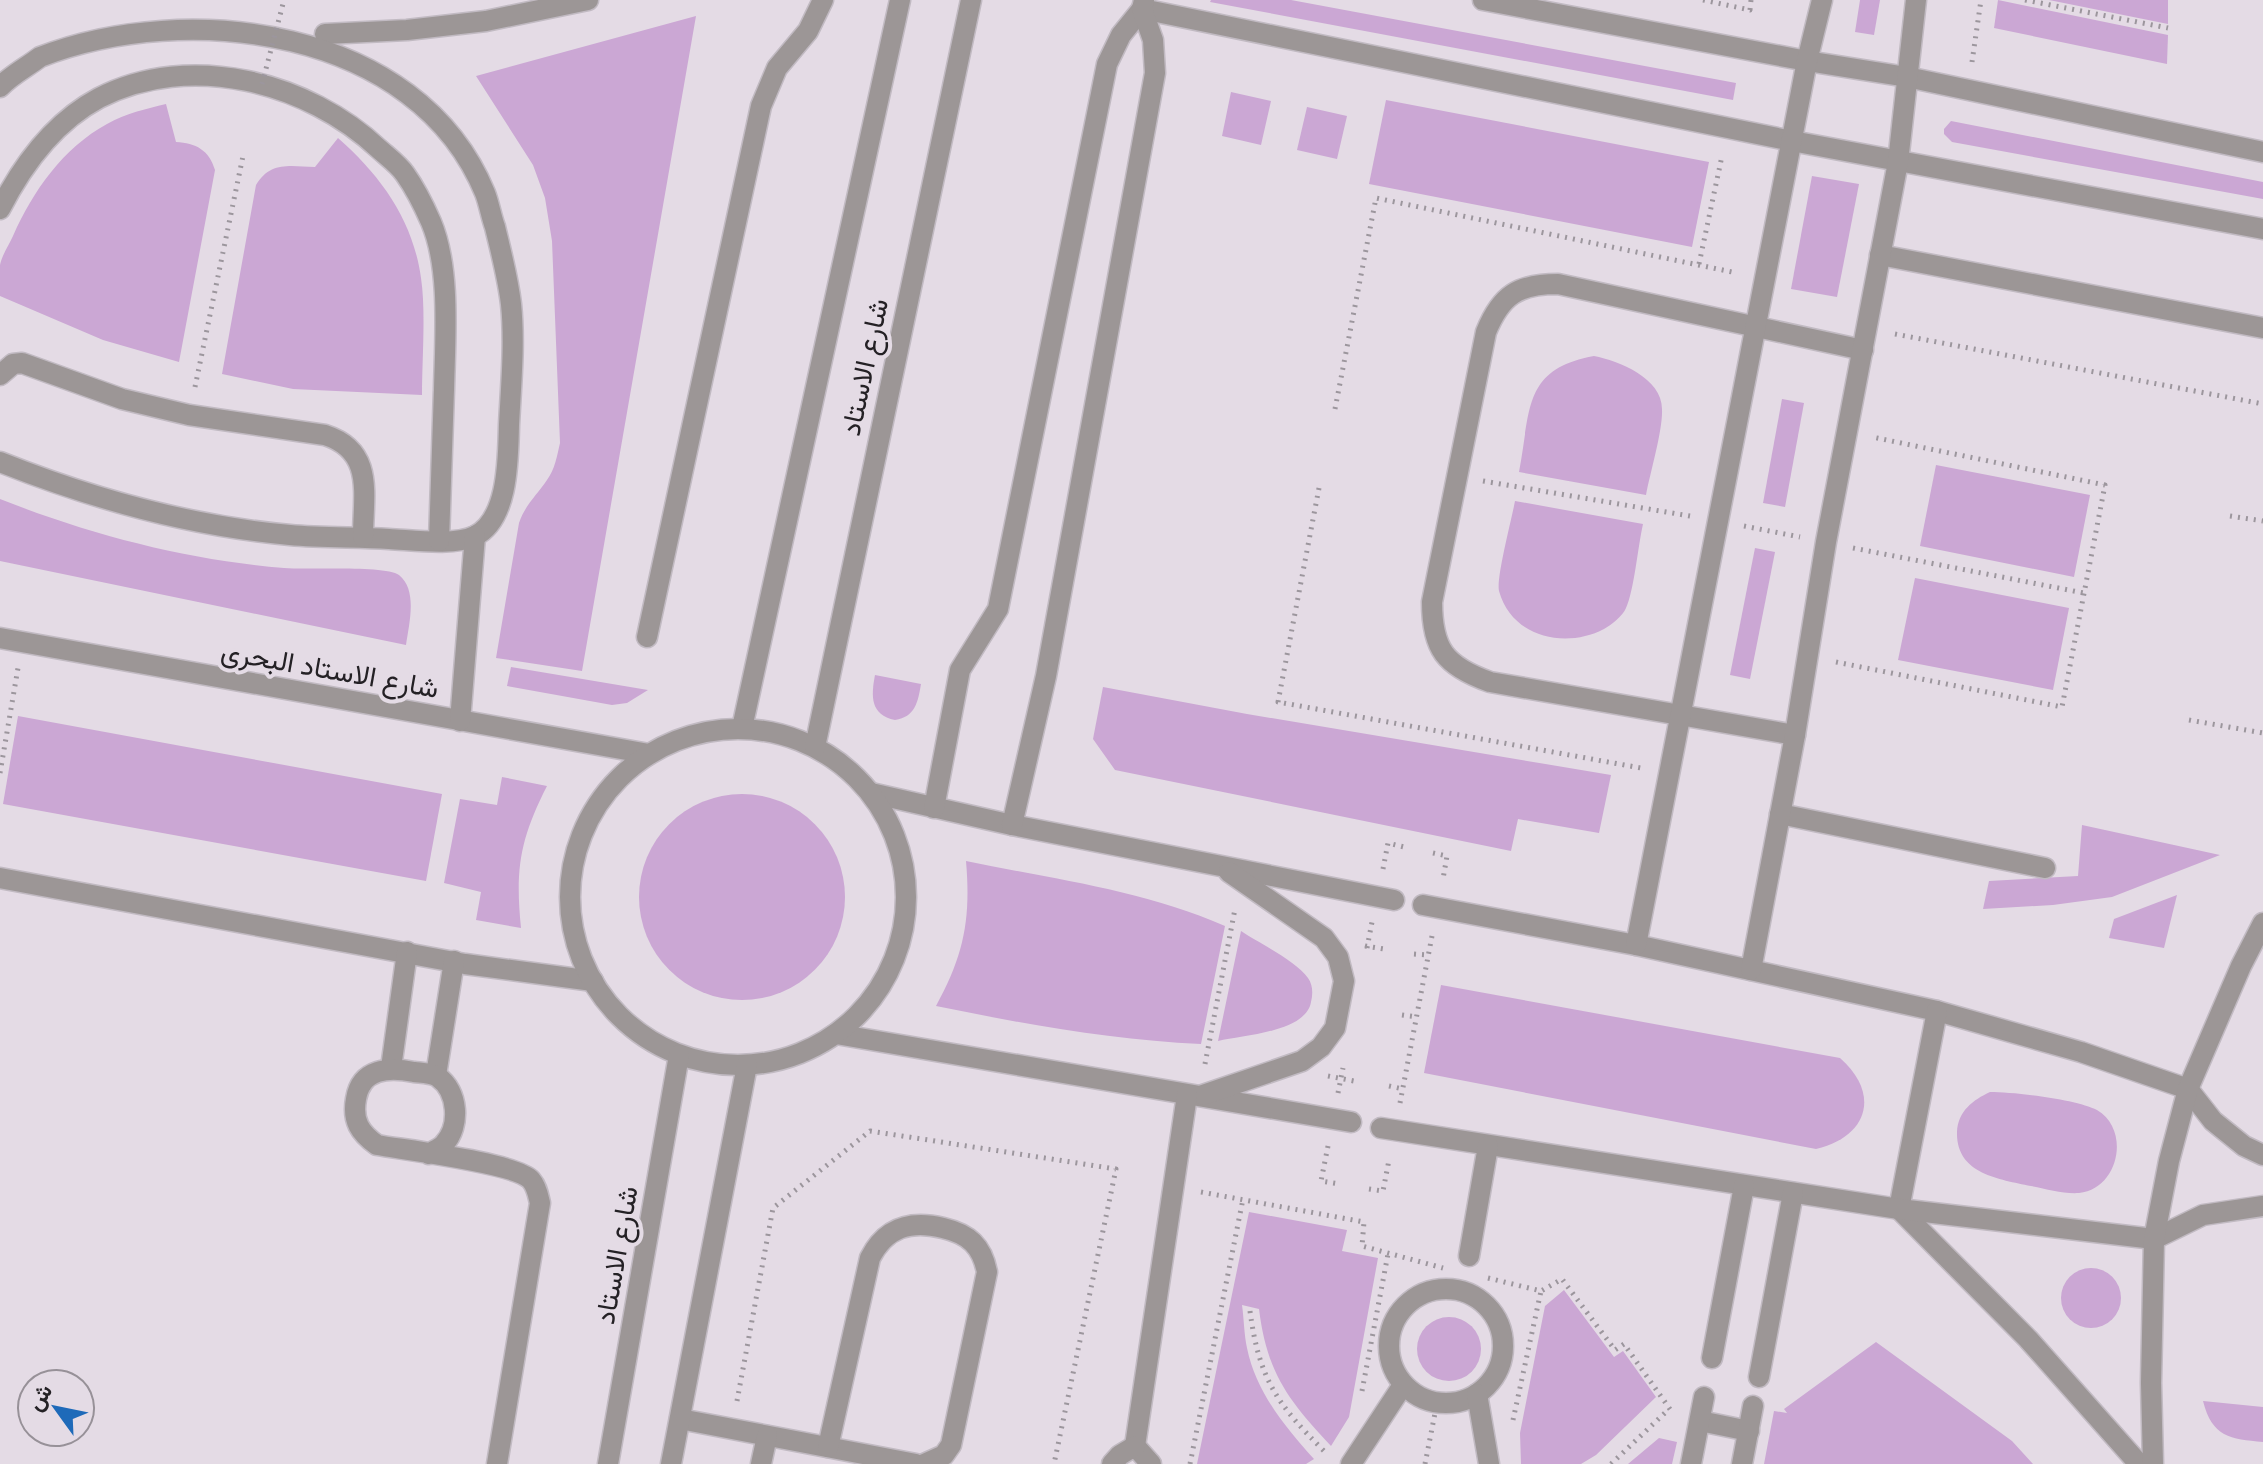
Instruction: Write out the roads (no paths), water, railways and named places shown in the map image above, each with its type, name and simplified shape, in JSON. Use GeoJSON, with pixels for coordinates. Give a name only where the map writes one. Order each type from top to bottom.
{"type":"FeatureCollection","features":[{"type":"Feature","properties":{"kind":"street"},"geometry":{"type":"LineString","coordinates":[[325,34],[407,30],[486,21],[588,0]]}},
{"type":"Feature","properties":{"kind":"street"},"geometry":{"type":"LineString","coordinates":[[647,637],[761,106],[777,68],[808,31],[823,0]]}},
{"type":"Feature","properties":{"kind":"street","name":"شارع الاستاد"},"geometry":{"type":"LineString","coordinates":[[742,728],[900,0]]}},
{"type":"Feature","properties":{"kind":"street","name":"شارع الاستاد"},"geometry":{"type":"LineString","coordinates":[[815,747],[971,0]]}},
{"type":"Feature","properties":{"kind":"street"},"geometry":{"type":"LineString","coordinates":[[1483,0],[1907,77],[2263,152]]}},
{"type":"Feature","properties":{"kind":"street"},"geometry":{"type":"LineString","coordinates":[[1636,945],[1807,61],[1822,0]]}},
{"type":"Feature","properties":{"kind":"street"},"geometry":{"type":"LineString","coordinates":[[1751,970],[1795,735],[1826,542],[1898,162],[1916,0]]}},
{"type":"Feature","properties":{"kind":"street"},"geometry":{"type":"LineString","coordinates":[[1143,5],[1792,141],[2263,229]]}},
{"type":"Feature","properties":{"kind":"street"},"geometry":{"type":"LineString","coordinates":[[934,808],[960,670],[998,609],[1107,64],[1121,35],[1143,5]]}},
{"type":"Feature","properties":{"kind":"street"},"geometry":{"type":"LineString","coordinates":[[1012,825],[1046,676],[1155,73],[1153,40],[1143,5]]}},
{"type":"Feature","properties":{"kind":"street"},"geometry":{"type":"LineString","coordinates":[[0,87],[63,41],[113,21],[163,11]]}},
{"type":"Feature","properties":{"kind":"street"},"geometry":{"type":"LineString","coordinates":[[0,462],[49,482],[203,524],[291,535],[439,541],[475,536],[496,513],[508,461],[511,305],[503,257],[485,193],[455,138],[417,96],[380,66],[325,34],[280,20],[236,12]]}},
{"type":"Feature","properties":{"kind":"street"},"geometry":{"type":"LineString","coordinates":[[0,209],[30,158],[65,120],[100,98],[142,82],[185,75],[262,84],[307,99],[358,129],[404,172],[432,225],[444,275],[439,541]]}},
{"type":"Feature","properties":{"kind":"street"},"geometry":{"type":"LineString","coordinates":[[1880,255],[2263,328]]}},
{"type":"Feature","properties":{"kind":"street"},"geometry":{"type":"LineString","coordinates":[[1795,735],[1490,682],[1464,673],[1444,654],[1432,630],[1432,602],[1486,332],[1495,310],[1512,293],[1534,284],[1558,284],[1863,350]]}},
{"type":"Feature","properties":{"kind":"street"},"geometry":{"type":"LineString","coordinates":[[0,375],[13,364],[22,363],[122,399],[189,415],[325,435],[351,448],[358,458],[363,473],[363,537]]}},
{"type":"Feature","properties":{"kind":"street"},"geometry":{"type":"LineString","coordinates":[[460,721],[475,536]]}},
{"type":"Feature","properties":{"kind":"street","name":"شارع الاستاد البحرى"},"geometry":{"type":"LineString","coordinates":[[0,638],[649,754]]}},
{"type":"Feature","properties":{"kind":"street"},"geometry":{"type":"LineString","coordinates":[[742,728],[792,737],[815,747],[854,775],[871,793],[889,822],[901,853],[906,887],[905,921],[896,953],[882,984],[861,1011],[836,1034],[793,1056],[747,1065],[712,1064],[679,1055],[629,1026],[609,1005],[579,952],[572,921],[571,888],[575,857],[586,826],[603,798],[624,774],[649,754],[679,740],[742,728]]}},
{"type":"Feature","properties":{"kind":"street"},"geometry":{"type":"LineString","coordinates":[[871,793],[1012,825],[1394,900]]}},
{"type":"Feature","properties":{"kind":"street"},"geometry":{"type":"LineString","coordinates":[[1780,814],[2045,868]]}},
{"type":"Feature","properties":{"kind":"street"},"geometry":{"type":"LineString","coordinates":[[1193,1096],[1302,1061],[1321,1047],[1335,1028],[1341,1005],[1344,981],[1338,957],[1324,938],[1223,868]]}},
{"type":"Feature","properties":{"kind":"street"},"geometry":{"type":"LineString","coordinates":[[0,878],[454,961],[593,981]]}},
{"type":"Feature","properties":{"kind":"street"},"geometry":{"type":"LineString","coordinates":[[1430,906],[1636,945],[1937,1011],[2081,1052],[2188,1089],[2213,1121],[2244,1146],[2263,1155]]}},
{"type":"Feature","properties":{"kind":"street"},"geometry":{"type":"LineString","coordinates":[[2153,1464],[2154,1239],[2169,1161],[2188,1089],[2263,923]]}},
{"type":"Feature","properties":{"kind":"street"},"geometry":{"type":"LineString","coordinates":[[391,1068],[407,952]]}},
{"type":"Feature","properties":{"kind":"street"},"geometry":{"type":"LineString","coordinates":[[436,1075],[454,961]]}},
{"type":"Feature","properties":{"kind":"street"},"geometry":{"type":"LineString","coordinates":[[1899,1209],[1937,1011]]}},
{"type":"Feature","properties":{"kind":"street"},"geometry":{"type":"LineString","coordinates":[[836,1034],[1351,1122]]}},
{"type":"Feature","properties":{"kind":"street","name":"شارع الاستاد"},"geometry":{"type":"LineString","coordinates":[[608,1464],[679,1055]]}},
{"type":"Feature","properties":{"kind":"street"},"geometry":{"type":"LineString","coordinates":[[671,1464],[747,1065]]}},
{"type":"Feature","properties":{"kind":"street"},"geometry":{"type":"LineString","coordinates":[[429,1154],[445,1144],[454,1127],[456,1107],[450,1088],[436,1075],[391,1068],[371,1073],[357,1090],[354,1112],[360,1133],[377,1145],[511,1169],[532,1181],[538,1192],[540,1203],[497,1464]]}},
{"type":"Feature","properties":{"kind":"street"},"geometry":{"type":"LineString","coordinates":[[1112,1464],[1135,1446],[1193,1096]]}},
{"type":"Feature","properties":{"kind":"street"},"geometry":{"type":"LineString","coordinates":[[1388,1129],[1899,1209],[2154,1239],[2203,1215],[2263,1206]]}},
{"type":"Feature","properties":{"kind":"street"},"geometry":{"type":"LineString","coordinates":[[1462,1291],[1488,1146]]}},
{"type":"Feature","properties":{"kind":"street"},"geometry":{"type":"LineString","coordinates":[[1712,1358],[1744,1186]]}},
{"type":"Feature","properties":{"kind":"street"},"geometry":{"type":"LineString","coordinates":[[1759,1377],[1793,1193]]}},
{"type":"Feature","properties":{"kind":"street"},"geometry":{"type":"LineString","coordinates":[[1899,1209],[2028,1339],[2139,1464]]}},
{"type":"Feature","properties":{"kind":"street"},"geometry":{"type":"LineString","coordinates":[[828,1447],[870,1258],[886,1235],[911,1224],[925,1224],[966,1235],[977,1245],[987,1272],[951,1445],[944,1455],[924,1464]]}},
{"type":"Feature","properties":{"kind":"street"},"geometry":{"type":"LineString","coordinates":[[1439,1289],[1462,1291],[1487,1304],[1497,1318],[1503,1335],[1503,1351],[1499,1368],[1490,1383],[1477,1394],[1457,1402],[1437,1403],[1424,1399],[1403,1385],[1393,1370],[1388,1352],[1389,1335],[1406,1304],[1421,1294],[1439,1289]]}},
{"type":"Feature","properties":{"kind":"street"},"geometry":{"type":"LineString","coordinates":[[1342,1462],[1403,1385]]}},
{"type":"Feature","properties":{"kind":"street"},"geometry":{"type":"LineString","coordinates":[[1477,1394],[1489,1464]]}},
{"type":"Feature","properties":{"kind":"street"},"geometry":{"type":"LineString","coordinates":[[1691,1464],[1704,1397]]}},
{"type":"Feature","properties":{"kind":"street"},"geometry":{"type":"LineString","coordinates":[[1742,1464],[1753,1406]]}},
{"type":"Feature","properties":{"kind":"street"},"geometry":{"type":"LineString","coordinates":[[680,1419],[916,1464]]}},
{"type":"Feature","properties":{"kind":"street"},"geometry":{"type":"LineString","coordinates":[[1700,1421],[1749,1431]]}},
{"type":"Feature","properties":{"kind":"street"},"geometry":{"type":"LineString","coordinates":[[761,1464],[767,1436]]}},
{"type":"Feature","properties":{"kind":"street"},"geometry":{"type":"LineString","coordinates":[[1135,1446],[1151,1464]]}}]}
